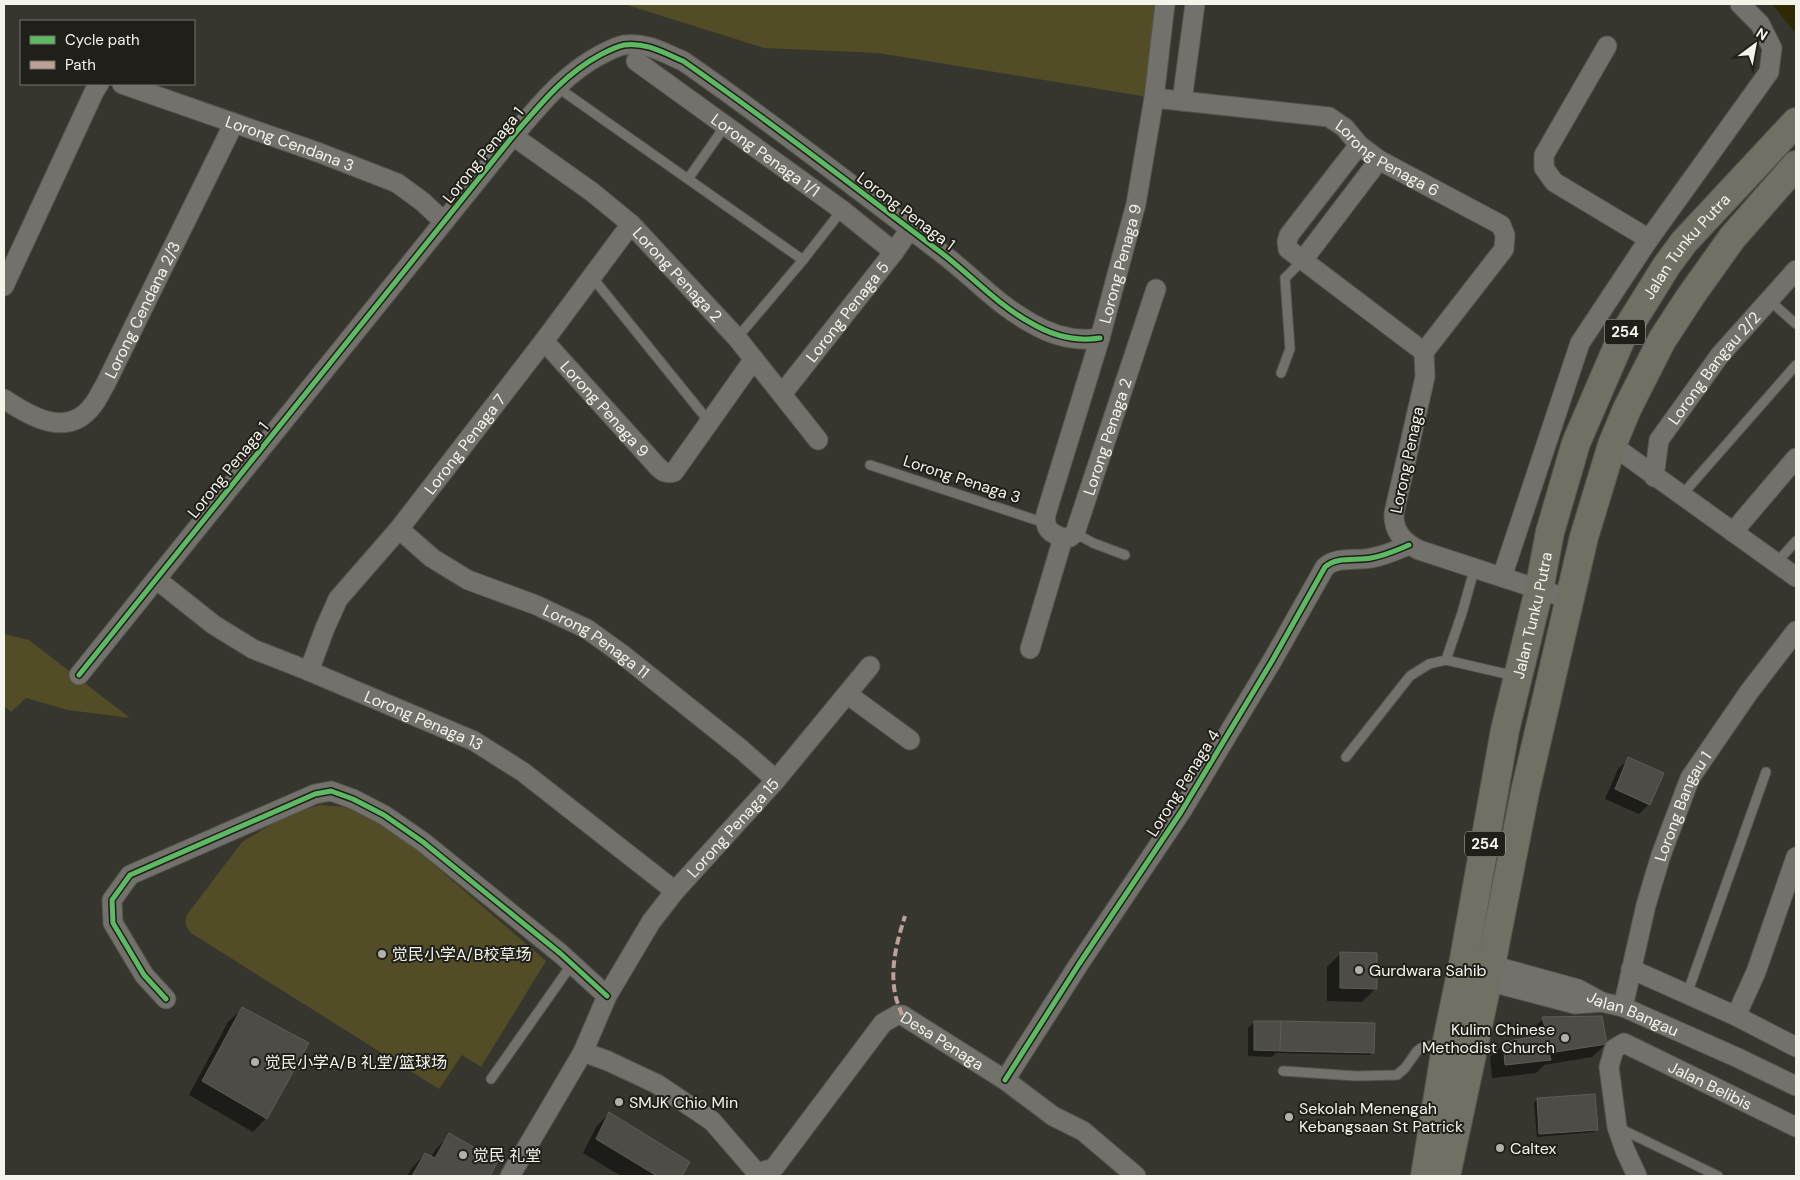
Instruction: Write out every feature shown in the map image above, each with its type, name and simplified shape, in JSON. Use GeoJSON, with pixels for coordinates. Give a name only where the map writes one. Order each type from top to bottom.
{"type":"FeatureCollection","features":[{"type":"Feature","properties":{"kind":"main road","name":"Jalan Tunku Putra"},"geometry":{"type":"LineString","coordinates":[[1425,1176],[1447,1041],[1463,967],[1505,730],[1539,590],[1550,532],[1576,443],[1621,339],[1667,265],[1684,242],[1796,122]]}},
{"type":"Feature","properties":{"kind":"main road","name":"Jalan Tunku Putra"},"geometry":{"type":"LineString","coordinates":[[1446,1176],[1525,792],[1569,598],[1584,537],[1612,445],[1627,409],[1662,340],[1690,297],[1732,238],[1796,165]]}},
{"type":"Feature","properties":{"kind":"street","name":"Lorong Penaga 9"},"geometry":{"type":"LineString","coordinates":[[1045,523],[1046,514],[1100,338],[1136,204],[1154,98],[1165,4]]}},
{"type":"Feature","properties":{"kind":"street"},"geometry":{"type":"LineString","coordinates":[[1182,101],[1195,4]]}},
{"type":"Feature","properties":{"kind":"street"},"geometry":{"type":"LineString","coordinates":[[1502,577],[1580,343],[1649,239],[1769,72],[1772,48],[1760,24],[1740,4]]}},
{"type":"Feature","properties":{"kind":"street","name":"Lorong Penaga 1"},"geometry":{"type":"LineString","coordinates":[[79,675],[513,136],[561,81],[588,62],[612,49],[625,45],[654,48],[683,61],[949,258],[999,302],[1032,324],[1064,338],[1085,340],[1100,338]]}},
{"type":"Feature","properties":{"kind":"street"},"geometry":{"type":"LineString","coordinates":[[1607,46],[1544,155],[1544,168],[1554,182],[1649,239]]}},
{"type":"Feature","properties":{"kind":"street","name":"Lorong Penaga 1/1"},"geometry":{"type":"LineString","coordinates":[[636,61],[842,210],[894,252]]}},
{"type":"Feature","properties":{"kind":"street"},"geometry":{"type":"LineString","coordinates":[[4,286],[98,85]]}},
{"type":"Feature","properties":{"kind":"street","name":"Lorong Cendana 3"},"geometry":{"type":"LineString","coordinates":[[125,85],[337,159],[397,183],[424,202],[444,222]]}},
{"type":"Feature","properties":{"kind":"street","name":"Lorong Penaga 6"},"geometry":{"type":"LineString","coordinates":[[1154,98],[1329,117],[1345,128],[1359,145],[1378,160],[1501,225],[1506,235],[1504,249],[1424,352]]}},
{"type":"Feature","properties":{"kind":"street","name":"Lorong Cendana 2/3"},"geometry":{"type":"LineString","coordinates":[[4,399],[29,415],[63,424],[80,416],[92,406],[110,376],[234,123]]}},
{"type":"Feature","properties":{"kind":"street","name":"Lorong Penaga 2"},"geometry":{"type":"LineString","coordinates":[[513,136],[592,192],[631,224],[737,338],[818,440]]}},
{"type":"Feature","properties":{"kind":"street"},"geometry":{"type":"LineString","coordinates":[[1359,145],[1289,235],[1288,249],[1424,352]]}},
{"type":"Feature","properties":{"kind":"street"},"geometry":{"type":"LineString","coordinates":[[1303,260],[1378,160]]}},
{"type":"Feature","properties":{"kind":"street","name":"Lorong Penaga 7"},"geometry":{"type":"LineString","coordinates":[[309,670],[338,599],[399,529],[544,341],[631,224]]}},
{"type":"Feature","properties":{"kind":"street","name":"Lorong Penaga 5"},"geometry":{"type":"LineString","coordinates":[[782,394],[910,229]]}},
{"type":"Feature","properties":{"kind":"street","name":"Lorong Bangau 2/2"},"geometry":{"type":"LineString","coordinates":[[1654,477],[1659,440],[1720,355],[1796,270]]}},
{"type":"Feature","properties":{"kind":"street","name":"Lorong Penaga 2"},"geometry":{"type":"LineString","coordinates":[[1030,648],[1156,289]]}},
{"type":"Feature","properties":{"kind":"street","name":"Lorong Penaga 9"},"geometry":{"type":"LineString","coordinates":[[544,341],[656,466],[668,473],[674,472],[710,424]]}},
{"type":"Feature","properties":{"kind":"street","name":"Lorong Penaga"},"geometry":{"type":"LineString","coordinates":[[1409,545],[1396,531],[1394,513],[1425,377],[1424,352]]}},
{"type":"Feature","properties":{"kind":"street"},"geometry":{"type":"LineString","coordinates":[[710,424],[754,359]]}},
{"type":"Feature","properties":{"kind":"street"},"geometry":{"type":"LineString","coordinates":[[1612,445],[1654,477],[1796,577]]}},
{"type":"Feature","properties":{"kind":"street"},"geometry":{"type":"LineString","coordinates":[[1733,532],[1796,458]]}},
{"type":"Feature","properties":{"kind":"street"},"geometry":{"type":"LineString","coordinates":[[1045,523],[1052,532],[1069,536]]}},
{"type":"Feature","properties":{"kind":"street","name":"Lorong Penaga 11"},"geometry":{"type":"LineString","coordinates":[[399,529],[432,558],[468,580],[536,605],[588,629],[742,750],[776,780]]}},
{"type":"Feature","properties":{"kind":"street"},"geometry":{"type":"LineString","coordinates":[[1409,545],[1539,590],[1569,598]]}},
{"type":"Feature","properties":{"kind":"street","name":"Lorong Penaga 4"},"geometry":{"type":"LineString","coordinates":[[1005,1080],[1079,964],[1181,812],[1272,661],[1325,567],[1330,562],[1372,558],[1409,545]]}},
{"type":"Feature","properties":{"kind":"street","name":"Lorong Penaga 13"},"geometry":{"type":"LineString","coordinates":[[156,580],[214,625],[253,650],[309,670],[474,741],[523,772],[675,891]]}},
{"type":"Feature","properties":{"kind":"street","name":"Lorong Bangau 1"},"geometry":{"type":"LineString","coordinates":[[1623,1007],[1661,855],[1690,778],[1749,692],[1796,631]]}},
{"type":"Feature","properties":{"kind":"street","name":"Lorong Penaga 15"},"geometry":{"type":"LineString","coordinates":[[510,1176],[583,1052],[607,996],[651,922],[675,891],[776,780],[870,666]]}},
{"type":"Feature","properties":{"kind":"street"},"geometry":{"type":"LineString","coordinates":[[847,694],[910,740]]}},
{"type":"Feature","properties":{"kind":"street"},"geometry":{"type":"LineString","coordinates":[[166,999],[144,976],[113,923],[112,900],[130,876],[315,794],[331,791],[353,799],[384,815],[423,842],[562,954],[607,996]]}},
{"type":"Feature","properties":{"kind":"street"},"geometry":{"type":"LineString","coordinates":[[1736,1016],[1756,972],[1796,857]]}},
{"type":"Feature","properties":{"kind":"street"},"geometry":{"type":"LineString","coordinates":[[1499,954],[1517,980],[1492,995],[1489,973],[1499,954]]}},
{"type":"Feature","properties":{"kind":"street"},"geometry":{"type":"LineString","coordinates":[[1463,967],[1517,980]]}},
{"type":"Feature","properties":{"kind":"street"},"geometry":{"type":"LineString","coordinates":[[1631,969],[1736,1016],[1796,1047]]}},
{"type":"Feature","properties":{"kind":"street","name":"Jalan Bangau"},"geometry":{"type":"LineString","coordinates":[[1517,980],[1575,1004],[1602,1002],[1623,1007],[1796,1086]]}},
{"type":"Feature","properties":{"kind":"street","name":"Desa Penaga"},"geometry":{"type":"LineString","coordinates":[[756,1175],[774,1168],[883,1023],[897,1015],[902,1015],[1005,1080],[1053,1116],[1083,1131],[1136,1176]]}},
{"type":"Feature","properties":{"kind":"street","name":"Jalan Belibis"},"geometry":{"type":"LineString","coordinates":[[1617,1127],[1609,1067],[1614,1049],[1624,1043],[1796,1127]]}},
{"type":"Feature","properties":{"kind":"street"},"geometry":{"type":"LineString","coordinates":[[583,1052],[608,1061],[657,1084],[712,1121],[756,1175]]}},
{"type":"Feature","properties":{"kind":"street"},"geometry":{"type":"LineString","coordinates":[[1617,1127],[1637,1176]]}},
{"type":"Feature","properties":{"kind":"lane"},"geometry":{"type":"LineString","coordinates":[[557,86],[804,260]]}},
{"type":"Feature","properties":{"kind":"lane"},"geometry":{"type":"LineString","coordinates":[[688,179],[725,126]]}},
{"type":"Feature","properties":{"kind":"lane"},"geometry":{"type":"LineString","coordinates":[[737,338],[804,260],[842,210]]}},
{"type":"Feature","properties":{"kind":"lane"},"geometry":{"type":"LineString","coordinates":[[1281,373],[1290,349],[1285,278],[1303,260]]}},
{"type":"Feature","properties":{"kind":"lane"},"geometry":{"type":"LineString","coordinates":[[592,277],[710,424]]}},
{"type":"Feature","properties":{"kind":"lane"},"geometry":{"type":"LineString","coordinates":[[1770,300],[1796,324]]}},
{"type":"Feature","properties":{"kind":"lane"},"geometry":{"type":"LineString","coordinates":[[1681,496],[1796,365]]}},
{"type":"Feature","properties":{"kind":"lane","name":"Lorong Penaga 3"},"geometry":{"type":"LineString","coordinates":[[870,465],[1045,523]]}},
{"type":"Feature","properties":{"kind":"lane"},"geometry":{"type":"LineString","coordinates":[[1069,536],[1125,555]]}},
{"type":"Feature","properties":{"kind":"lane"},"geometry":{"type":"LineString","coordinates":[[1777,562],[1796,541]]}},
{"type":"Feature","properties":{"kind":"lane"},"geometry":{"type":"LineString","coordinates":[[1446,660],[1475,567]]}},
{"type":"Feature","properties":{"kind":"lane"},"geometry":{"type":"LineString","coordinates":[[1346,757],[1410,676],[1429,664],[1446,660],[1518,677]]}},
{"type":"Feature","properties":{"kind":"lane"},"geometry":{"type":"LineString","coordinates":[[1687,994],[1766,772]]}},
{"type":"Feature","properties":{"kind":"lane"},"geometry":{"type":"LineString","coordinates":[[491,1079],[572,964]]}},
{"type":"Feature","properties":{"kind":"lane"},"geometry":{"type":"LineString","coordinates":[[1283,1071],[1356,1076],[1397,1075],[1405,1068],[1416,1051],[1447,1041]]}},
{"type":"Feature","properties":{"kind":"lane"},"geometry":{"type":"LineString","coordinates":[[1617,1127],[1718,1176]]}},
{"type":"Feature","properties":{"kind":"shaded area"},"geometry":{"type":"Polygon","coordinates":[[[624,4],[1165,4],[1154,98],[878,53],[764,48],[624,4]]]}},
{"type":"Feature","properties":{"kind":"shaded area"},"geometry":{"type":"Polygon","coordinates":[[[1772,4],[1796,4],[1796,34],[1772,4]]]}},
{"type":"Feature","properties":{"kind":"shaded area"},"geometry":{"type":"Polygon","coordinates":[[[4,634],[29,640],[130,718],[68,710],[26,698],[11,712],[4,706],[4,634]]]}},
{"type":"Feature","properties":{"kind":"shaded area","name":"觉民小学A/B校草场"},"geometry":{"type":"Polygon","coordinates":[[[320,805],[345,807],[367,816],[411,845],[546,961],[481,1067],[462,1055],[439,1089],[191,933],[186,926],[186,916],[242,842],[288,814],[320,805]]]}},
{"type":"Feature","properties":{"kind":"building"},"geometry":{"type":"Polygon","coordinates":[[[1628,757],[1664,773],[1650,805],[1615,789],[1628,757]]]}},
{"type":"Feature","properties":{"kind":"building","name":"Gurdwara Sahib"},"geometry":{"type":"Polygon","coordinates":[[[1340,952],[1377,953],[1377,989],[1340,988],[1340,952]]]}},
{"type":"Feature","properties":{"kind":"building","name":"觉民小学A/B 礼堂/篮球场"},"geometry":{"type":"Polygon","coordinates":[[[242,1007],[309,1043],[267,1119],[202,1081],[242,1007]]]}},
{"type":"Feature","properties":{"kind":"building","name":"Kulim Chinese Methodist Church"},"geometry":{"type":"Polygon","coordinates":[[[1602,1016],[1607,1044],[1549,1053],[1551,1060],[1505,1065],[1503,1042],[1547,1034],[1542,1017],[1602,1016]]]}},
{"type":"Feature","properties":{"kind":"building"},"geometry":{"type":"Polygon","coordinates":[[[1254,1021],[1281,1021],[1280,1051],[1254,1050],[1254,1021]]]}},
{"type":"Feature","properties":{"kind":"building"},"geometry":{"type":"Polygon","coordinates":[[[1281,1021],[1375,1023],[1374,1053],[1280,1051],[1281,1021]]]}},
{"type":"Feature","properties":{"kind":"building"},"geometry":{"type":"Polygon","coordinates":[[[1595,1094],[1598,1130],[1539,1134],[1537,1098],[1595,1094]]]}},
{"type":"Feature","properties":{"kind":"building"},"geometry":{"type":"Polygon","coordinates":[[[609,1112],[690,1162],[682,1176],[657,1176],[596,1139],[609,1112]]]}},
{"type":"Feature","properties":{"kind":"building","name":"觉民 礼堂"},"geometry":{"type":"Polygon","coordinates":[[[449,1133],[498,1161],[490,1176],[412,1176],[425,1153],[435,1158],[449,1133]]]}},
{"type":"Feature","properties":{"kind":"marked path"},"geometry":{"type":"LineString","coordinates":[[902,1015],[896,996],[893,974],[897,945],[905,916]]}},
{"type":"Feature","properties":{"kind":"cycle path"},"geometry":{"type":"LineString","coordinates":[[79,675],[513,136],[563,81],[600,55],[624,45],[640,45],[683,61],[844,179],[950,260],[1006,307],[1039,328],[1064,337],[1100,338]]}},
{"type":"Feature","properties":{"kind":"cycle path"},"geometry":{"type":"LineString","coordinates":[[1005,1080],[1079,964],[1181,812],[1272,661],[1325,567],[1335,561],[1381,556],[1409,545]]}},
{"type":"Feature","properties":{"kind":"cycle path"},"geometry":{"type":"LineString","coordinates":[[166,999],[144,975],[113,923],[112,900],[130,875],[315,794],[331,791],[353,799],[384,815],[423,842],[561,954],[607,996]]}},
{"type":"Feature","properties":{"kind":"place","name":"觉民小学A/B校草场"},"geometry":{"type":"Point","coordinates":[382,954]}},
{"type":"Feature","properties":{"kind":"place","name":"Gurdwara Sahib"},"geometry":{"type":"Point","coordinates":[1359,970]}},
{"type":"Feature","properties":{"kind":"place","name":"Kulim Chinese Methodist Church"},"geometry":{"type":"Point","coordinates":[1565,1038]}},
{"type":"Feature","properties":{"kind":"place","name":"觉民小学A/B 礼堂/篮球场"},"geometry":{"type":"Point","coordinates":[255,1062]}},
{"type":"Feature","properties":{"kind":"place","name":"SMJK Chio Min"},"geometry":{"type":"Point","coordinates":[619,1102]}},
{"type":"Feature","properties":{"kind":"place","name":"Sekolah Menengah Kebangsaan St Patrick"},"geometry":{"type":"Point","coordinates":[1289,1117]}},
{"type":"Feature","properties":{"kind":"place","name":"Caltex"},"geometry":{"type":"Point","coordinates":[1500,1148]}},
{"type":"Feature","properties":{"kind":"place","name":"觉民 礼堂"},"geometry":{"type":"Point","coordinates":[463,1155]}}]}
